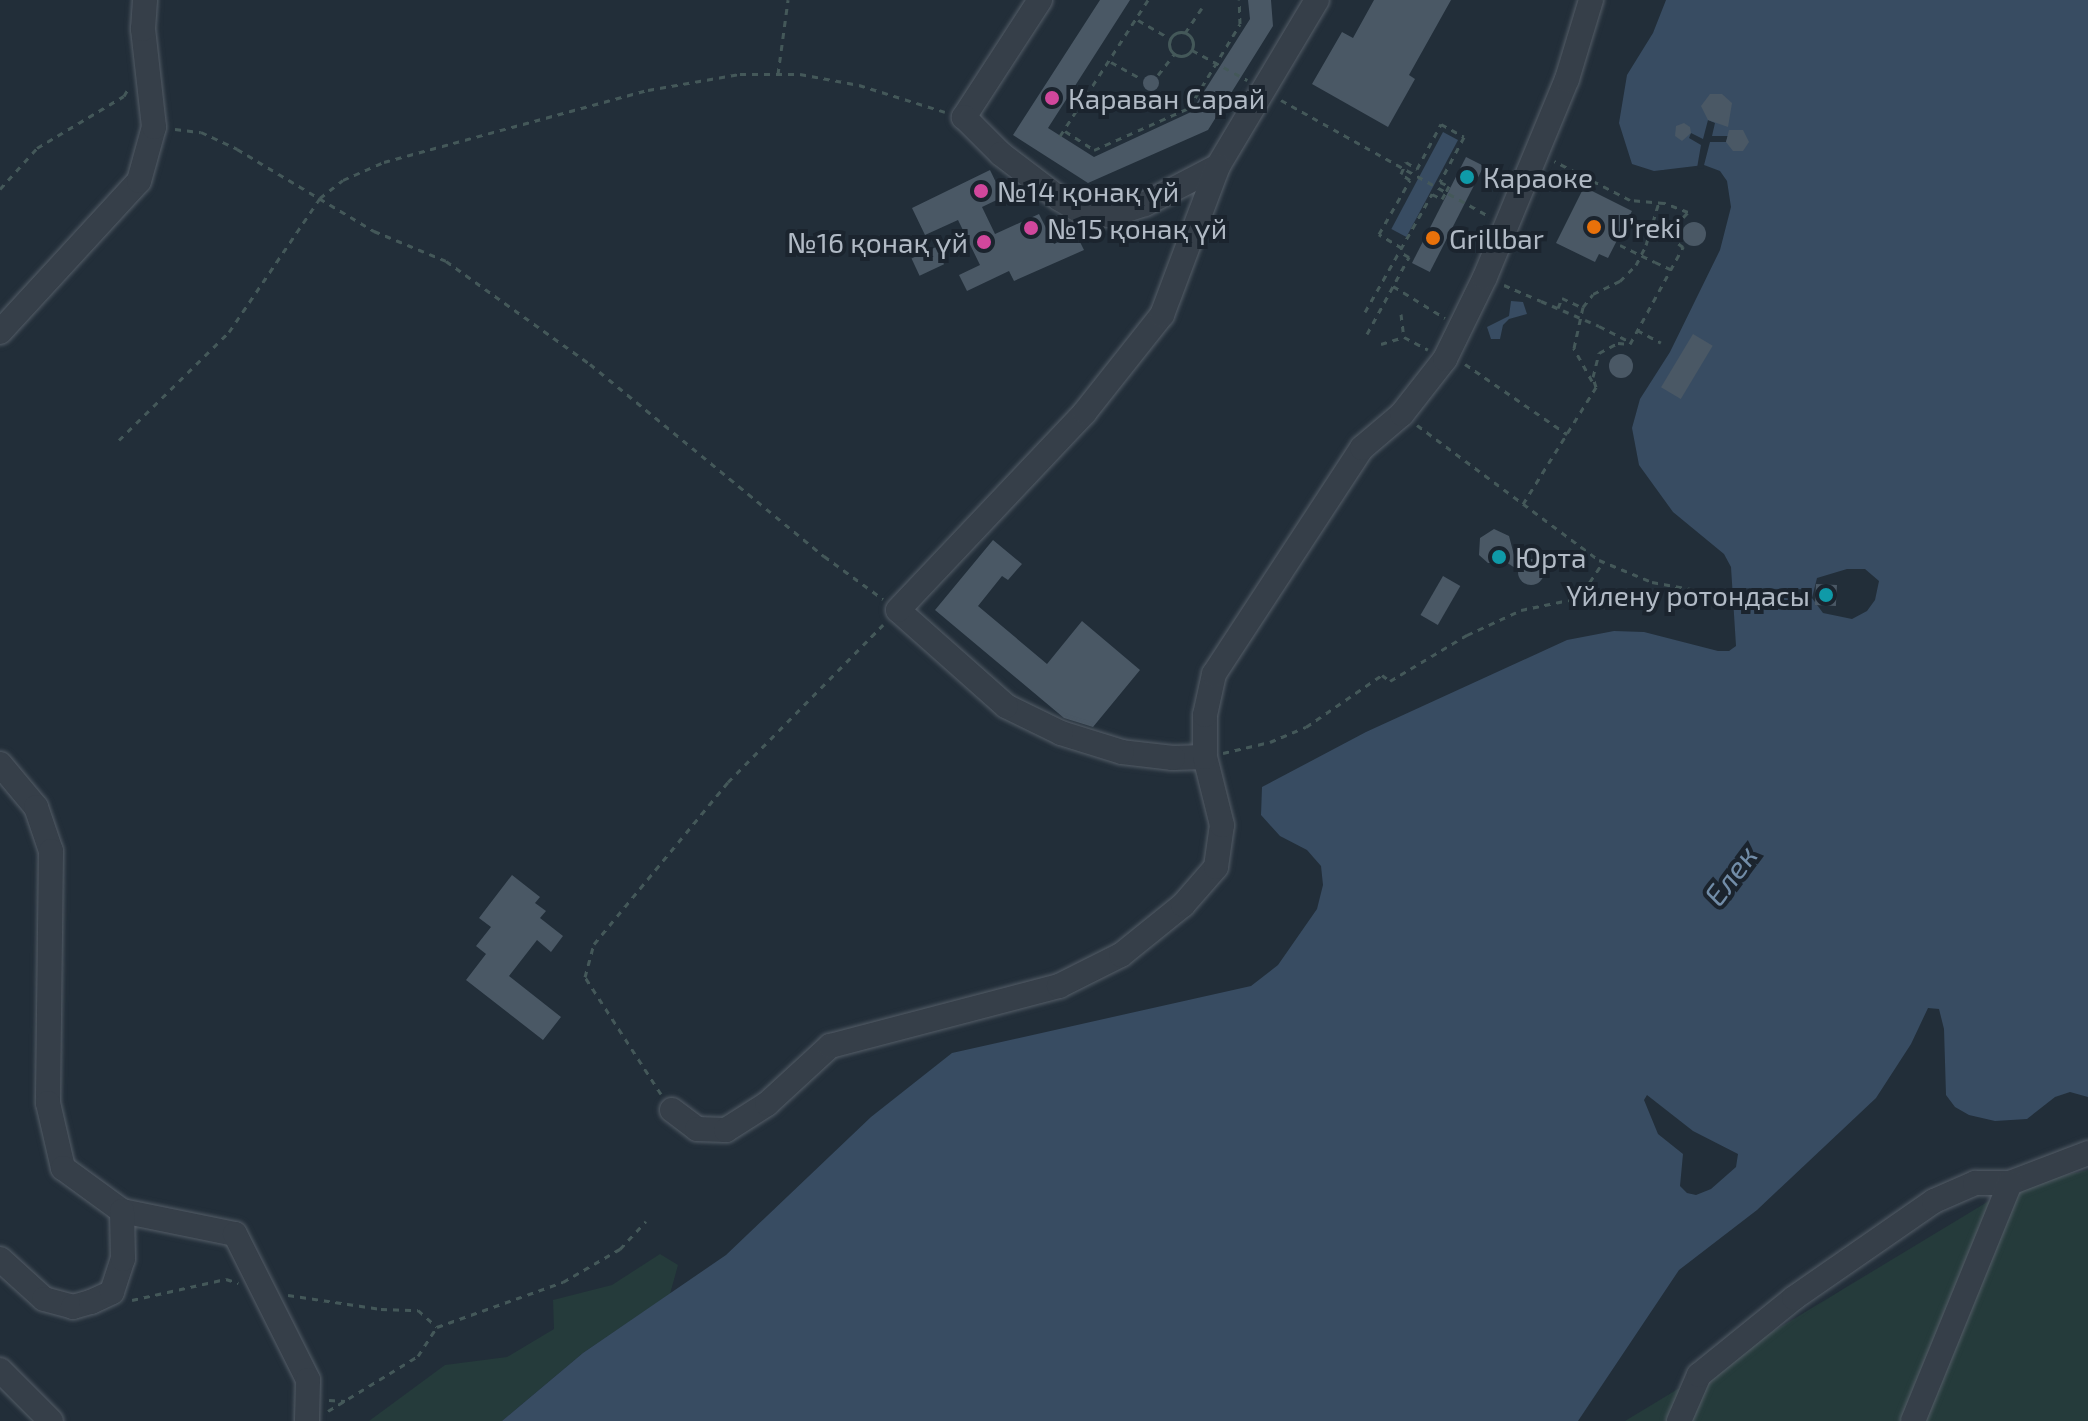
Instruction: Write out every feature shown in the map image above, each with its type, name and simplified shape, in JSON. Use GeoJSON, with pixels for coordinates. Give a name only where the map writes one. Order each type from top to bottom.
{"type":"FeatureCollection","features":[{"type":"Feature","properties":{"kind":"lane"},"geometry":{"type":"LineString","coordinates":[[0,332],[139,181],[154,127],[143,29],[145,0]]}},
{"type":"Feature","properties":{"kind":"lane"},"geometry":{"type":"LineString","coordinates":[[1040,0],[964,117],[1001,154],[1085,214],[1111,215],[1145,204],[1218,166]]}},
{"type":"Feature","properties":{"kind":"lane"},"geometry":{"type":"LineString","coordinates":[[1205,757],[1173,758],[1122,752],[1061,733],[1006,706],[898,610],[1085,412],[1162,315],[1218,166],[1317,0]]}},
{"type":"Feature","properties":{"kind":"lane"},"geometry":{"type":"LineString","coordinates":[[672,1110],[697,1129],[726,1130],[767,1104],[830,1046],[1059,986],[1121,955],[1183,905],[1216,867],[1222,825],[1205,757],[1205,715],[1214,674],[1362,448],[1402,414],[1447,356],[1485,277],[1567,79],[1591,0]]}},
{"type":"Feature","properties":{"kind":"lane"},"geometry":{"type":"LineString","coordinates":[[0,764],[36,807],[51,851],[48,1103],[63,1168],[122,1211],[235,1234],[308,1380],[315,1418]]}},
{"type":"Feature","properties":{"kind":"lane"},"geometry":{"type":"LineString","coordinates":[[1679,1421],[1699,1375],[1794,1298],[1934,1201],[1975,1183],[2010,1183],[2088,1153]]}},
{"type":"Feature","properties":{"kind":"lane"},"geometry":{"type":"LineString","coordinates":[[1913,1421],[2010,1183]]}},
{"type":"Feature","properties":{"kind":"lane"},"geometry":{"type":"LineString","coordinates":[[0,1259],[44,1299],[73,1307],[91,1302],[112,1292],[116,1281],[123,1259],[122,1211]]}},
{"type":"Feature","properties":{"kind":"lane"},"geometry":{"type":"LineString","coordinates":[[0,1370],[51,1421]]}},
{"type":"Feature","properties":{"kind":"path"},"geometry":{"type":"LineString","coordinates":[[778,74],[788,0]]}},
{"type":"Feature","properties":{"kind":"path"},"geometry":{"type":"LineString","coordinates":[[1060,136],[1148,0]]}},
{"type":"Feature","properties":{"kind":"path"},"geometry":{"type":"LineString","coordinates":[[1065,131],[1094,150],[1189,108],[1240,24],[1239,0]]}},
{"type":"Feature","properties":{"kind":"path"},"geometry":{"type":"LineString","coordinates":[[1185,33],[1202,8]]}},
{"type":"Feature","properties":{"kind":"path"},"geometry":{"type":"LineString","coordinates":[[1137,19],[1169,38]]}},
{"type":"Feature","properties":{"kind":"path"},"geometry":{"type":"LineString","coordinates":[[1169,38],[1181,31],[1191,36],[1192,50]]}},
{"type":"Feature","properties":{"kind":"path"},"geometry":{"type":"LineString","coordinates":[[1169,38],[1169,50],[1180,57],[1192,50]]}},
{"type":"Feature","properties":{"kind":"path"},"geometry":{"type":"LineString","coordinates":[[1192,50],[1505,225]]}},
{"type":"Feature","properties":{"kind":"path"},"geometry":{"type":"LineString","coordinates":[[1158,75],[1175,53]]}},
{"type":"Feature","properties":{"kind":"path"},"geometry":{"type":"LineString","coordinates":[[1110,62],[1140,78]]}},
{"type":"Feature","properties":{"kind":"path"},"geometry":{"type":"LineString","coordinates":[[119,440],[229,332],[320,198],[343,180],[384,162],[648,90],[740,74],[800,74],[859,85],[964,117]]}},
{"type":"Feature","properties":{"kind":"path"},"geometry":{"type":"LineString","coordinates":[[0,189],[37,148],[124,96],[132,82]]}},
{"type":"Feature","properties":{"kind":"path"},"geometry":{"type":"LineString","coordinates":[[1157,95],[1167,118]]}},
{"type":"Feature","properties":{"kind":"path"},"geometry":{"type":"LineString","coordinates":[[1365,312],[1401,250],[1432,194],[1442,199],[1449,186],[1440,182],[1464,137],[1441,124],[1417,169],[1406,162],[1401,174],[1410,180],[1379,234],[1401,250],[1409,257],[1367,334]]}},
{"type":"Feature","properties":{"kind":"path"},"geometry":{"type":"LineString","coordinates":[[154,127],[201,132],[237,149],[374,231],[446,261],[578,355],[824,556],[898,610],[728,782],[594,944],[585,977],[672,1110]]}},
{"type":"Feature","properties":{"kind":"path"},"geometry":{"type":"LineString","coordinates":[[1536,152],[1630,200],[1659,202],[1688,212],[1679,218],[1674,235],[1675,241],[1683,247],[1631,342]]}},
{"type":"Feature","properties":{"kind":"path"},"geometry":{"type":"LineString","coordinates":[[1596,387],[1574,348],[1583,307],[1593,294],[1620,281],[1636,265],[1646,245],[1659,202]]}},
{"type":"Feature","properties":{"kind":"path"},"geometry":{"type":"LineString","coordinates":[[1620,245],[1670,270]]}},
{"type":"Feature","properties":{"kind":"path"},"geometry":{"type":"LineString","coordinates":[[1485,277],[1631,342]]}},
{"type":"Feature","properties":{"kind":"path"},"geometry":{"type":"LineString","coordinates":[[1393,286],[1461,328]]}},
{"type":"Feature","properties":{"kind":"path"},"geometry":{"type":"LineString","coordinates":[[1558,308],[1562,298],[1583,307]]}},
{"type":"Feature","properties":{"kind":"path"},"geometry":{"type":"LineString","coordinates":[[1401,314],[1404,337]]}},
{"type":"Feature","properties":{"kind":"path"},"geometry":{"type":"LineString","coordinates":[[1637,330],[1661,343]]}},
{"type":"Feature","properties":{"kind":"path"},"geometry":{"type":"LineString","coordinates":[[1381,344],[1404,337],[1447,356],[1567,434]]}},
{"type":"Feature","properties":{"kind":"path"},"geometry":{"type":"LineString","coordinates":[[1523,504],[1596,387],[1594,364],[1599,353],[1613,345],[1631,342]]}},
{"type":"Feature","properties":{"kind":"path"},"geometry":{"type":"LineString","coordinates":[[1402,414],[1603,562],[1652,582],[1707,592]]}},
{"type":"Feature","properties":{"kind":"path"},"geometry":{"type":"LineString","coordinates":[[1205,757],[1270,742],[1306,727],[1382,675],[1390,681],[1467,635],[1521,610],[1569,600],[1583,592],[1603,562]]}},
{"type":"Feature","properties":{"kind":"path"},"geometry":{"type":"LineString","coordinates":[[315,1418],[418,1356],[437,1327],[563,1282],[620,1249],[646,1221]]}},
{"type":"Feature","properties":{"kind":"green space"},"geometry":{"type":"Polygon","coordinates":[[[2088,1170],[2088,1421],[1625,1421],[2012,1187],[2088,1170]]]}},
{"type":"Feature","properties":{"kind":"green space"},"geometry":{"type":"Polygon","coordinates":[[[660,1254],[678,1265],[670,1294],[583,1353],[502,1421],[369,1421],[445,1365],[507,1357],[554,1329],[553,1300],[612,1285],[660,1254]]]}},
{"type":"Feature","properties":{"kind":"water","name":"Елек"},"geometry":{"type":"Polygon","coordinates":[[[1666,0],[2088,0],[2088,1097],[2070,1092],[2055,1097],[2027,1119],[1995,1121],[1969,1115],[1955,1107],[1946,1095],[1944,1029],[1939,1009],[1928,1008],[1911,1044],[1876,1098],[1757,1210],[1679,1270],[1578,1421],[502,1421],[583,1353],[726,1255],[871,1117],[952,1053],[1251,986],[1278,965],[1317,909],[1323,885],[1321,866],[1307,850],[1280,836],[1261,815],[1262,787],[1366,732],[1567,640],[1614,631],[1644,632],[1718,651],[1729,651],[1736,646],[1731,567],[1724,554],[1673,512],[1639,465],[1632,428],[1640,399],[1670,352],[1720,250],[1731,207],[1727,181],[1720,171],[1704,165],[1654,171],[1632,164],[1619,123],[1627,75],[1653,33],[1666,0]],[[1847,569],[1817,578],[1812,598],[1823,613],[1852,619],[1867,611],[1875,600],[1879,581],[1865,569],[1847,569]],[[1647,1095],[1644,1100],[1658,1134],[1683,1154],[1680,1186],[1687,1193],[1696,1195],[1711,1189],[1736,1167],[1738,1154],[1693,1131],[1647,1095]]]}},
{"type":"Feature","properties":{"kind":"water"},"geometry":{"type":"Polygon","coordinates":[[[1443,132],[1458,140],[1406,237],[1391,229],[1443,132]]]}},
{"type":"Feature","properties":{"kind":"water"},"geometry":{"type":"Polygon","coordinates":[[[1511,301],[1523,302],[1527,314],[1509,319],[1503,325],[1500,339],[1491,339],[1487,327],[1509,316],[1511,301]]]}},
{"type":"Feature","properties":{"kind":"pier"},"geometry":{"type":"Polygon","coordinates":[[[1708,120],[1715,123],[1712,136],[1728,136],[1726,142],[1710,142],[1703,169],[1697,168],[1701,145],[1689,138],[1691,133],[1703,139],[1708,120]]]}},
{"type":"Feature","properties":{"kind":"pier"},"geometry":{"type":"Polygon","coordinates":[[[1729,588],[1812,589],[1812,598],[1729,597],[1729,588]]]}},
{"type":"Feature","properties":{"kind":"building","name":"Караван Сарай"},"geometry":{"type":"Polygon","coordinates":[[[1100,0],[1130,0],[1048,128],[1094,157],[1191,112],[1250,19],[1248,0],[1271,0],[1273,26],[1208,130],[1088,183],[1013,135],[1100,0]]]}},
{"type":"Feature","properties":{"kind":"building"},"geometry":{"type":"Polygon","coordinates":[[[1374,0],[1451,0],[1409,75],[1415,79],[1388,127],[1312,84],[1342,32],[1353,38],[1374,0]]]}},
{"type":"Feature","properties":{"kind":"building"},"geometry":{"type":"Polygon","coordinates":[[[1148,75],[1154,75],[1159,83],[1157,89],[1148,91],[1143,86],[1143,80],[1148,75]]]}},
{"type":"Feature","properties":{"kind":"building"},"geometry":{"type":"Polygon","coordinates":[[[1710,94],[1722,94],[1732,103],[1728,127],[1708,120],[1701,106],[1710,94]]]}},
{"type":"Feature","properties":{"kind":"building"},"geometry":{"type":"Polygon","coordinates":[[[1684,123],[1690,127],[1691,133],[1682,141],[1675,136],[1676,126],[1684,123]]]}},
{"type":"Feature","properties":{"kind":"building"},"geometry":{"type":"Polygon","coordinates":[[[1729,130],[1743,130],[1749,142],[1743,151],[1733,151],[1726,142],[1729,130]]]}},
{"type":"Feature","properties":{"kind":"building"},"geometry":{"type":"Polygon","coordinates":[[[1466,157],[1484,166],[1430,272],[1412,263],[1466,157]]]}},
{"type":"Feature","properties":{"kind":"building"},"geometry":{"type":"Polygon","coordinates":[[[990,170],[1003,197],[982,207],[995,234],[1039,214],[1054,244],[1076,234],[1084,250],[1014,281],[1009,271],[967,291],[959,275],[980,265],[958,220],[925,235],[912,208],[990,170]]]}},
{"type":"Feature","properties":{"kind":"building","name":"U’reki"},"geometry":{"type":"Polygon","coordinates":[[[1584,187],[1632,211],[1608,258],[1599,254],[1595,262],[1556,243],[1584,187]]]}},
{"type":"Feature","properties":{"kind":"building"},"geometry":{"type":"Polygon","coordinates":[[[1694,222],[1705,229],[1706,234],[1699,245],[1694,246],[1683,239],[1682,234],[1689,223],[1694,222]]]}},
{"type":"Feature","properties":{"kind":"building"},"geometry":{"type":"Polygon","coordinates":[[[936,247],[944,264],[920,276],[912,258],[936,247]]]}},
{"type":"Feature","properties":{"kind":"building"},"geometry":{"type":"Polygon","coordinates":[[[1693,334],[1713,346],[1681,399],[1661,387],[1693,334]]]}},
{"type":"Feature","properties":{"kind":"building"},"geometry":{"type":"Polygon","coordinates":[[[1621,354],[1632,361],[1633,366],[1626,377],[1621,378],[1610,371],[1609,366],[1616,355],[1621,354]]]}},
{"type":"Feature","properties":{"kind":"building"},"geometry":{"type":"Polygon","coordinates":[[[1494,529],[1509,536],[1518,570],[1506,562],[1488,563],[1479,555],[1480,538],[1494,529]]]}},
{"type":"Feature","properties":{"kind":"building"},"geometry":{"type":"Polygon","coordinates":[[[993,540],[1022,564],[1008,580],[1002,576],[978,606],[1047,664],[1082,621],[1140,670],[1093,727],[1064,718],[935,610],[993,540]]]}},
{"type":"Feature","properties":{"kind":"building"},"geometry":{"type":"Polygon","coordinates":[[[1531,559],[1540,563],[1544,572],[1540,581],[1531,585],[1522,581],[1518,572],[1522,563],[1531,559]]]}},
{"type":"Feature","properties":{"kind":"building"},"geometry":{"type":"Polygon","coordinates":[[[1443,576],[1460,586],[1438,625],[1420,615],[1443,576]]]}},
{"type":"Feature","properties":{"kind":"building","name":"Үйлену ротондaсы"},"geometry":{"type":"Polygon","coordinates":[[[1816,584],[1837,585],[1836,606],[1815,605],[1816,584]]]}},
{"type":"Feature","properties":{"kind":"building"},"geometry":{"type":"Polygon","coordinates":[[[512,875],[540,897],[535,903],[546,911],[540,918],[563,936],[551,952],[537,940],[509,976],[561,1017],[543,1040],[466,980],[486,954],[476,946],[491,927],[479,918],[512,875]]]}},
{"type":"Feature","properties":{"kind":"place","name":"Караван Сарай"},"geometry":{"type":"Point","coordinates":[1052,98]}},
{"type":"Feature","properties":{"kind":"place","name":"Караоке"},"geometry":{"type":"Point","coordinates":[1467,177]}},
{"type":"Feature","properties":{"kind":"place","name":"№14 қонақ үй"},"geometry":{"type":"Point","coordinates":[981,191]}},
{"type":"Feature","properties":{"kind":"place","name":"U’reki"},"geometry":{"type":"Point","coordinates":[1594,227]}},
{"type":"Feature","properties":{"kind":"place","name":"№15 қонақ үй"},"geometry":{"type":"Point","coordinates":[1031,228]}},
{"type":"Feature","properties":{"kind":"place","name":"Grillbar"},"geometry":{"type":"Point","coordinates":[1433,238]}},
{"type":"Feature","properties":{"kind":"place","name":"№16 қонақ үй"},"geometry":{"type":"Point","coordinates":[984,242]}},
{"type":"Feature","properties":{"kind":"place","name":"Юрта"},"geometry":{"type":"Point","coordinates":[1499,557]}},
{"type":"Feature","properties":{"kind":"place","name":"Үйлену ротондaсы"},"geometry":{"type":"Point","coordinates":[1826,595]}}]}
